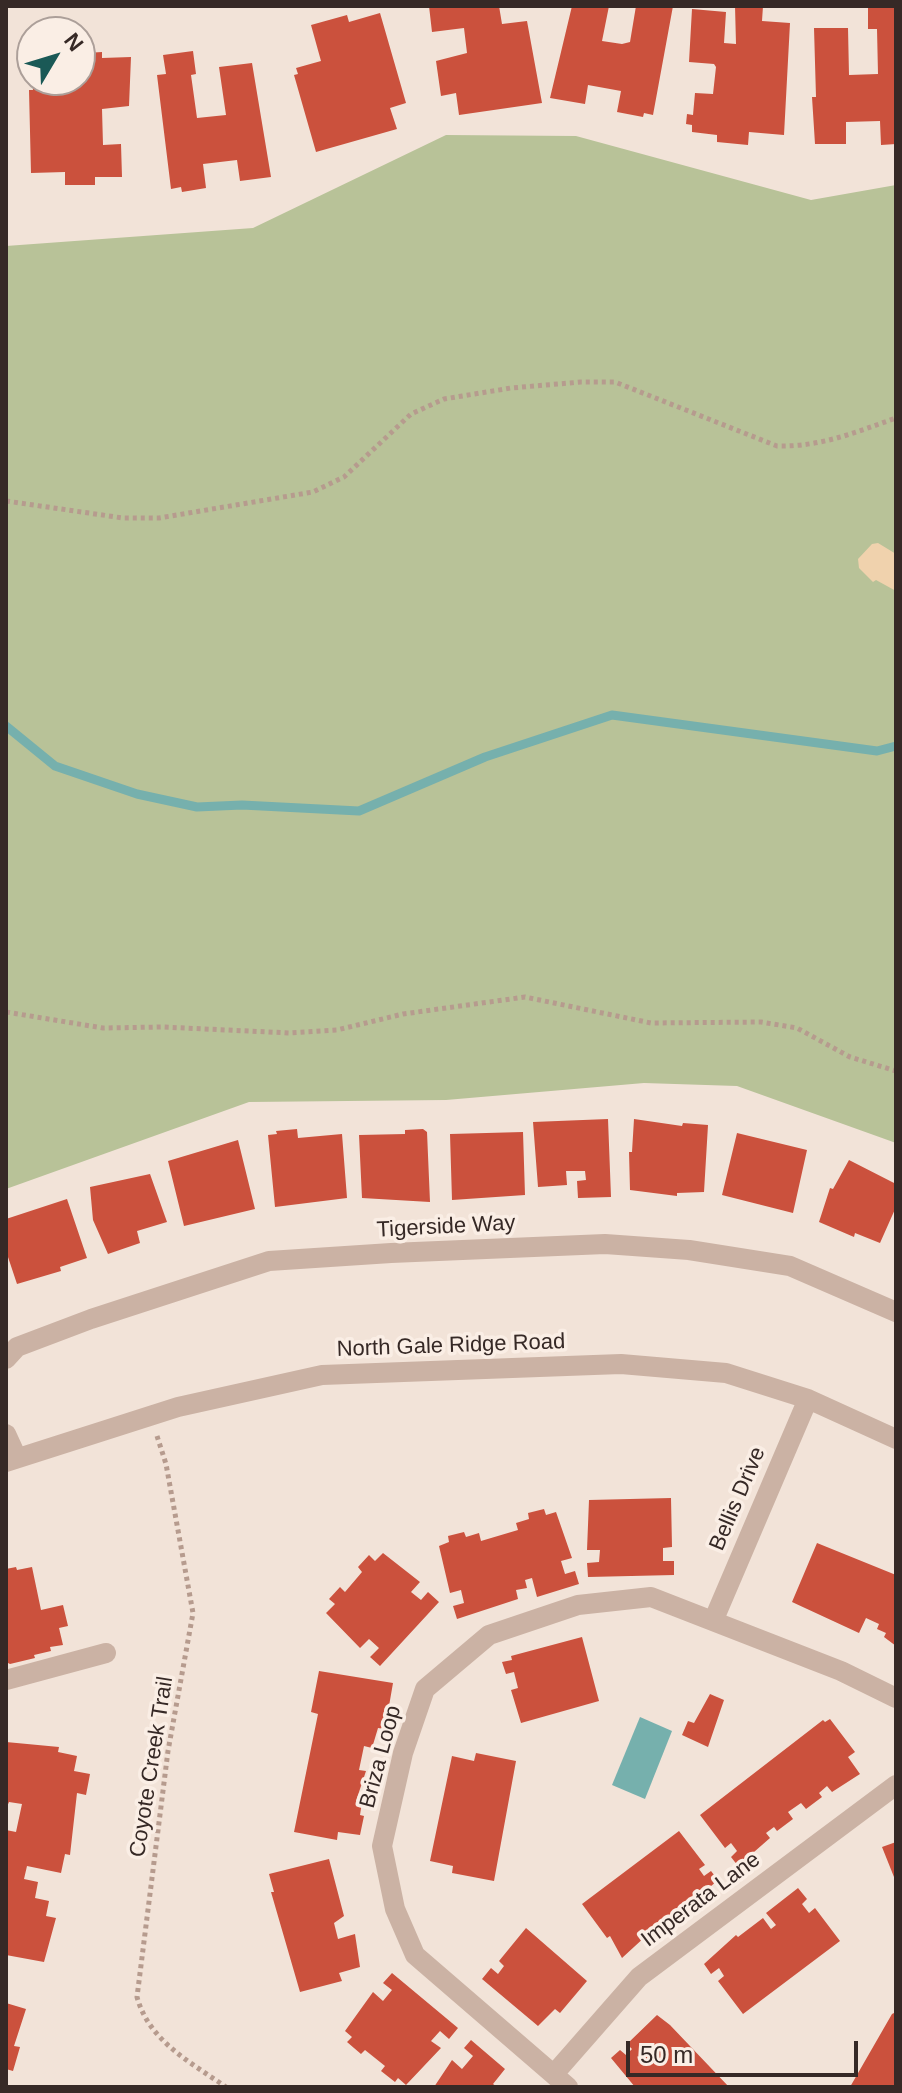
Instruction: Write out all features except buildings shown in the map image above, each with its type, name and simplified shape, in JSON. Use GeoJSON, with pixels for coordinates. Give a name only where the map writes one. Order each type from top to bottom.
{"type":"FeatureCollection","features":[{"type":"Feature","properties":{"kind":"street","name":"Tigerside Way"},"geometry":{"type":"LineString","coordinates":[[6,1359],[17,1347],[91,1319],[269,1261],[391,1253],[605,1244],[689,1250],[790,1266],[896,1312]]}},
{"type":"Feature","properties":{"kind":"street","name":"North Gale Ridge Road"},"geometry":{"type":"LineString","coordinates":[[12,1460],[151,1416],[322,1375],[621,1364],[726,1373],[808,1399],[896,1439]]}},
{"type":"Feature","properties":{"kind":"street","name":"Bellis Drive"},"geometry":{"type":"LineString","coordinates":[[714,1619],[808,1399]]}},
{"type":"Feature","properties":{"kind":"street"},"geometry":{"type":"LineString","coordinates":[[6,1434],[12,1460]]}},
{"type":"Feature","properties":{"kind":"street","name":"Briza Loop"},"geometry":{"type":"LineString","coordinates":[[561,2080],[415,1955],[395,1909],[382,1846],[403,1753],[425,1689],[489,1635],[578,1605],[651,1597],[841,1671],[896,1698]]}},
{"type":"Feature","properties":{"kind":"street"},"geometry":{"type":"LineString","coordinates":[[6,1680],[106,1653]]}},
{"type":"Feature","properties":{"kind":"street","name":"Imperata Lane"},"geometry":{"type":"LineString","coordinates":[[561,2080],[639,1977],[896,1785]]}},
{"type":"Feature","properties":{"kind":"path"},"geometry":{"type":"LineString","coordinates":[[6,501],[123,518],[159,518],[313,492],[344,477],[411,414],[444,399],[511,388],[615,382],[777,446],[801,447],[845,438],[896,418]]}},
{"type":"Feature","properties":{"kind":"path"},"geometry":{"type":"LineString","coordinates":[[6,1012],[103,1028],[163,1027],[290,1033],[337,1030],[403,1014],[525,997],[651,1023],[761,1022],[797,1028],[850,1057],[896,1071]]}},
{"type":"Feature","properties":{"kind":"path","name":"Coyote Creek Trail"},"geometry":{"type":"LineString","coordinates":[[151,1416],[166,1464],[193,1613],[166,1766],[137,1997],[143,2018],[157,2037],[226,2087]]}},
{"type":"Feature","properties":{"kind":"green space"},"geometry":{"type":"Polygon","coordinates":[[[446,135],[576,136],[811,200],[896,185],[896,1143],[737,1086],[644,1083],[446,1100],[249,1102],[6,1189],[6,246],[253,228],[446,135]]]}},
{"type":"Feature","properties":{"kind":"sand"},"geometry":{"type":"Polygon","coordinates":[[[878,543],[896,554],[896,591],[876,580],[873,582],[859,568],[858,559],[872,544],[878,543]]]}},
{"type":"Feature","properties":{"kind":"water"},"geometry":{"type":"Polygon","coordinates":[[[640,1717],[672,1731],[645,1799],[612,1785],[640,1717]]]}},
{"type":"Feature","properties":{"kind":"waterway"},"geometry":{"type":"LineString","coordinates":[[6,726],[55,766],[137,794],[197,807],[242,805],[359,811],[485,757],[612,715],[877,751],[896,746]]}}]}
